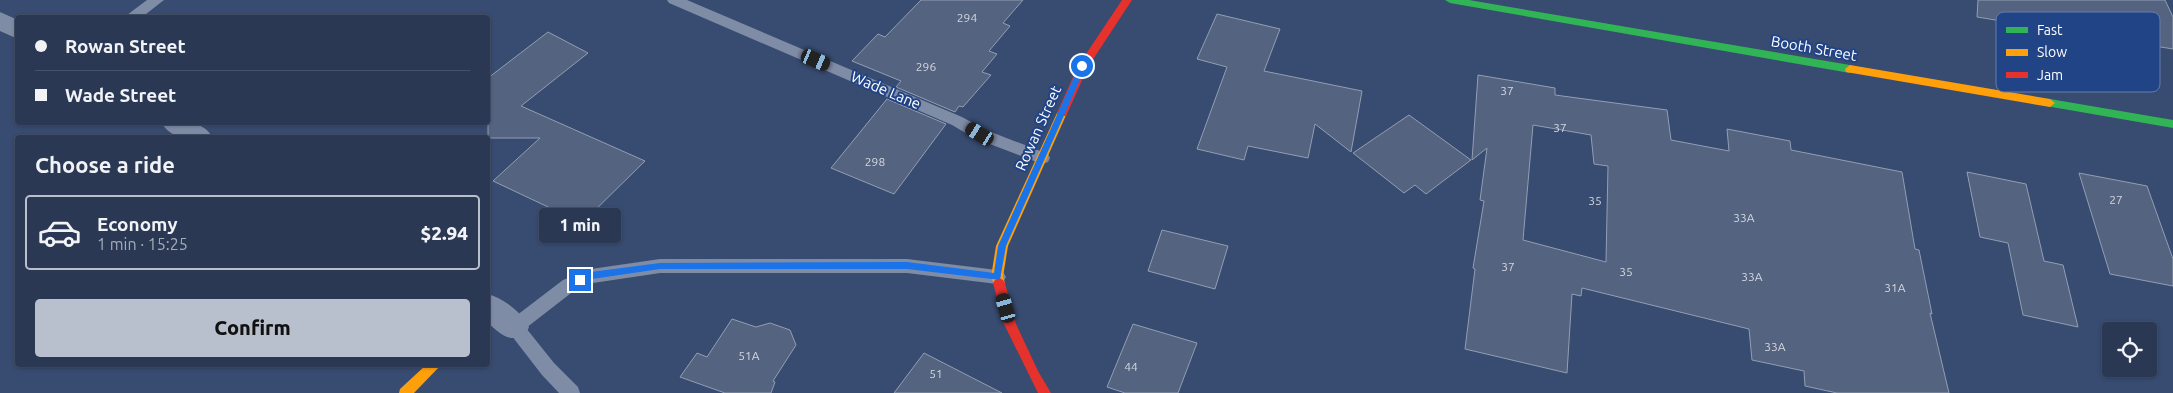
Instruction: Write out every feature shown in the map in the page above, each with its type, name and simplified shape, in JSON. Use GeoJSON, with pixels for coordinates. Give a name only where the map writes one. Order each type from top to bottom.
{"type":"FeatureCollection","features":[{"type":"Feature","properties":{"kind":"street","name":"Rowan Street"},"geometry":{"type":"LineString","coordinates":[[997,277],[1002,246],[1082,66],[1126,0]]}},
{"type":"Feature","properties":{"kind":"street","name":"Booth Street"},"geometry":{"type":"LineString","coordinates":[[1450,0],[2173,124]]}},
{"type":"Feature","properties":{"kind":"street"},"geometry":{"type":"LineString","coordinates":[[0,20],[15,30]]}},
{"type":"Feature","properties":{"kind":"street"},"geometry":{"type":"LineString","coordinates":[[179,125],[195,135]]}},
{"type":"Feature","properties":{"kind":"street"},"geometry":{"type":"LineString","coordinates":[[997,277],[1010,324],[1034,375],[1045,393]]}},
{"type":"Feature","properties":{"kind":"street"},"geometry":{"type":"LineString","coordinates":[[406,393],[433,367]]}},
{"type":"Feature","properties":{"kind":"lane"},"geometry":{"type":"LineString","coordinates":[[134,15],[157,0]]}},
{"type":"Feature","properties":{"kind":"lane","name":"Wade Lane"},"geometry":{"type":"LineString","coordinates":[[674,0],[957,121],[980,134],[1042,158]]}},
{"type":"Feature","properties":{"kind":"lane"},"geometry":{"type":"LineString","coordinates":[[571,393],[496,315],[591,276],[660,266],[907,266],[997,277]]}},
{"type":"Feature","properties":{"kind":"building"},"geometry":{"type":"Polygon","coordinates":[[[921,0],[1023,0],[1003,23],[1010,26],[989,51],[997,54],[982,72],[991,75],[963,107],[959,106],[955,112],[896,87],[901,81],[852,61],[878,34],[885,37],[921,0]]]}},
{"type":"Feature","properties":{"kind":"building"},"geometry":{"type":"Polygon","coordinates":[[[1978,0],[2165,0],[2173,17],[2173,49],[2160,47],[2160,12],[1996,12],[1996,20],[1977,17],[1978,0]]]}},
{"type":"Feature","properties":{"kind":"building"},"geometry":{"type":"Polygon","coordinates":[[[1217,14],[1280,29],[1264,71],[1362,91],[1351,152],[1315,124],[1308,158],[1248,146],[1244,160],[1197,149],[1227,67],[1197,59],[1217,14]]]}},
{"type":"Feature","properties":{"kind":"building"},"geometry":{"type":"Polygon","coordinates":[[[548,32],[588,53],[521,106],[645,161],[582,223],[493,181],[540,138],[490,138],[490,135],[488,135],[488,125],[490,125],[490,76],[548,32]]]}},
{"type":"Feature","properties":{"kind":"building"},"geometry":{"type":"Polygon","coordinates":[[[1478,75],[1555,88],[1555,95],[1667,110],[1671,140],[1729,151],[1727,129],[1790,141],[1791,150],[1902,172],[1915,249],[1919,250],[1932,314],[1930,313],[1949,393],[1837,393],[1805,386],[1804,371],[1752,360],[1749,329],[1582,288],[1581,296],[1572,294],[1567,373],[1465,349],[1475,269],[1473,268],[1484,201],[1480,200],[1487,148],[1472,160],[1478,75]],[[1533,125],[1523,240],[1606,262],[1608,166],[1594,164],[1591,135],[1533,125]]]}},
{"type":"Feature","properties":{"kind":"building"},"geometry":{"type":"Polygon","coordinates":[[[887,99],[946,124],[894,194],[831,168],[887,99]]]}},
{"type":"Feature","properties":{"kind":"building"},"geometry":{"type":"Polygon","coordinates":[[[1409,115],[1471,160],[1426,194],[1415,185],[1404,193],[1353,153],[1409,115]]]}},
{"type":"Feature","properties":{"kind":"building"},"geometry":{"type":"Polygon","coordinates":[[[1967,172],[2026,184],[2044,261],[2063,265],[2078,327],[2023,315],[2008,243],[1980,237],[1967,172]]]}},
{"type":"Feature","properties":{"kind":"building"},"geometry":{"type":"Polygon","coordinates":[[[2079,173],[2147,186],[2173,259],[2173,286],[2110,274],[2079,173]]]}},
{"type":"Feature","properties":{"kind":"building"},"geometry":{"type":"Polygon","coordinates":[[[1162,230],[1228,246],[1215,289],[1148,271],[1162,230]]]}},
{"type":"Feature","properties":{"kind":"building"},"geometry":{"type":"Polygon","coordinates":[[[732,319],[756,327],[770,323],[790,330],[796,345],[773,381],[775,382],[771,393],[725,393],[680,377],[697,353],[707,357],[732,319]]]}},
{"type":"Feature","properties":{"kind":"building"},"geometry":{"type":"Polygon","coordinates":[[[1133,324],[1197,343],[1178,393],[1125,393],[1107,387],[1133,324]]]}},
{"type":"Feature","properties":{"kind":"building"},"geometry":{"type":"Polygon","coordinates":[[[924,353],[1002,393],[894,393],[924,353]]]}},
{"type":"Feature","properties":{"kind":"traffic: fast"},"geometry":{"type":"LineString","coordinates":[[1450,0],[1850,69]]}},
{"type":"Feature","properties":{"kind":"traffic: fast"},"geometry":{"type":"LineString","coordinates":[[2050,103],[2173,124]]}},
{"type":"Feature","properties":{"kind":"traffic: slow"},"geometry":{"type":"LineString","coordinates":[[1850,69],[2050,103]]}},
{"type":"Feature","properties":{"kind":"traffic: slow"},"geometry":{"type":"LineString","coordinates":[[999,283],[997,277],[1002,246],[1062,113]]}},
{"type":"Feature","properties":{"kind":"traffic: slow"},"geometry":{"type":"LineString","coordinates":[[405,393],[433,367]]}},
{"type":"Feature","properties":{"kind":"traffic: jam"},"geometry":{"type":"LineString","coordinates":[[1062,113],[1083,66],[1127,0]]}},
{"type":"Feature","properties":{"kind":"traffic: jam"},"geometry":{"type":"LineString","coordinates":[[999,283],[1010,324],[1034,375],[1045,393]]}},
{"type":"Feature","properties":{"kind":"route"},"geometry":{"type":"LineString","coordinates":[[580,280],[591,276],[660,266],[907,266],[997,277],[1002,246],[1082,66]]}}]}
